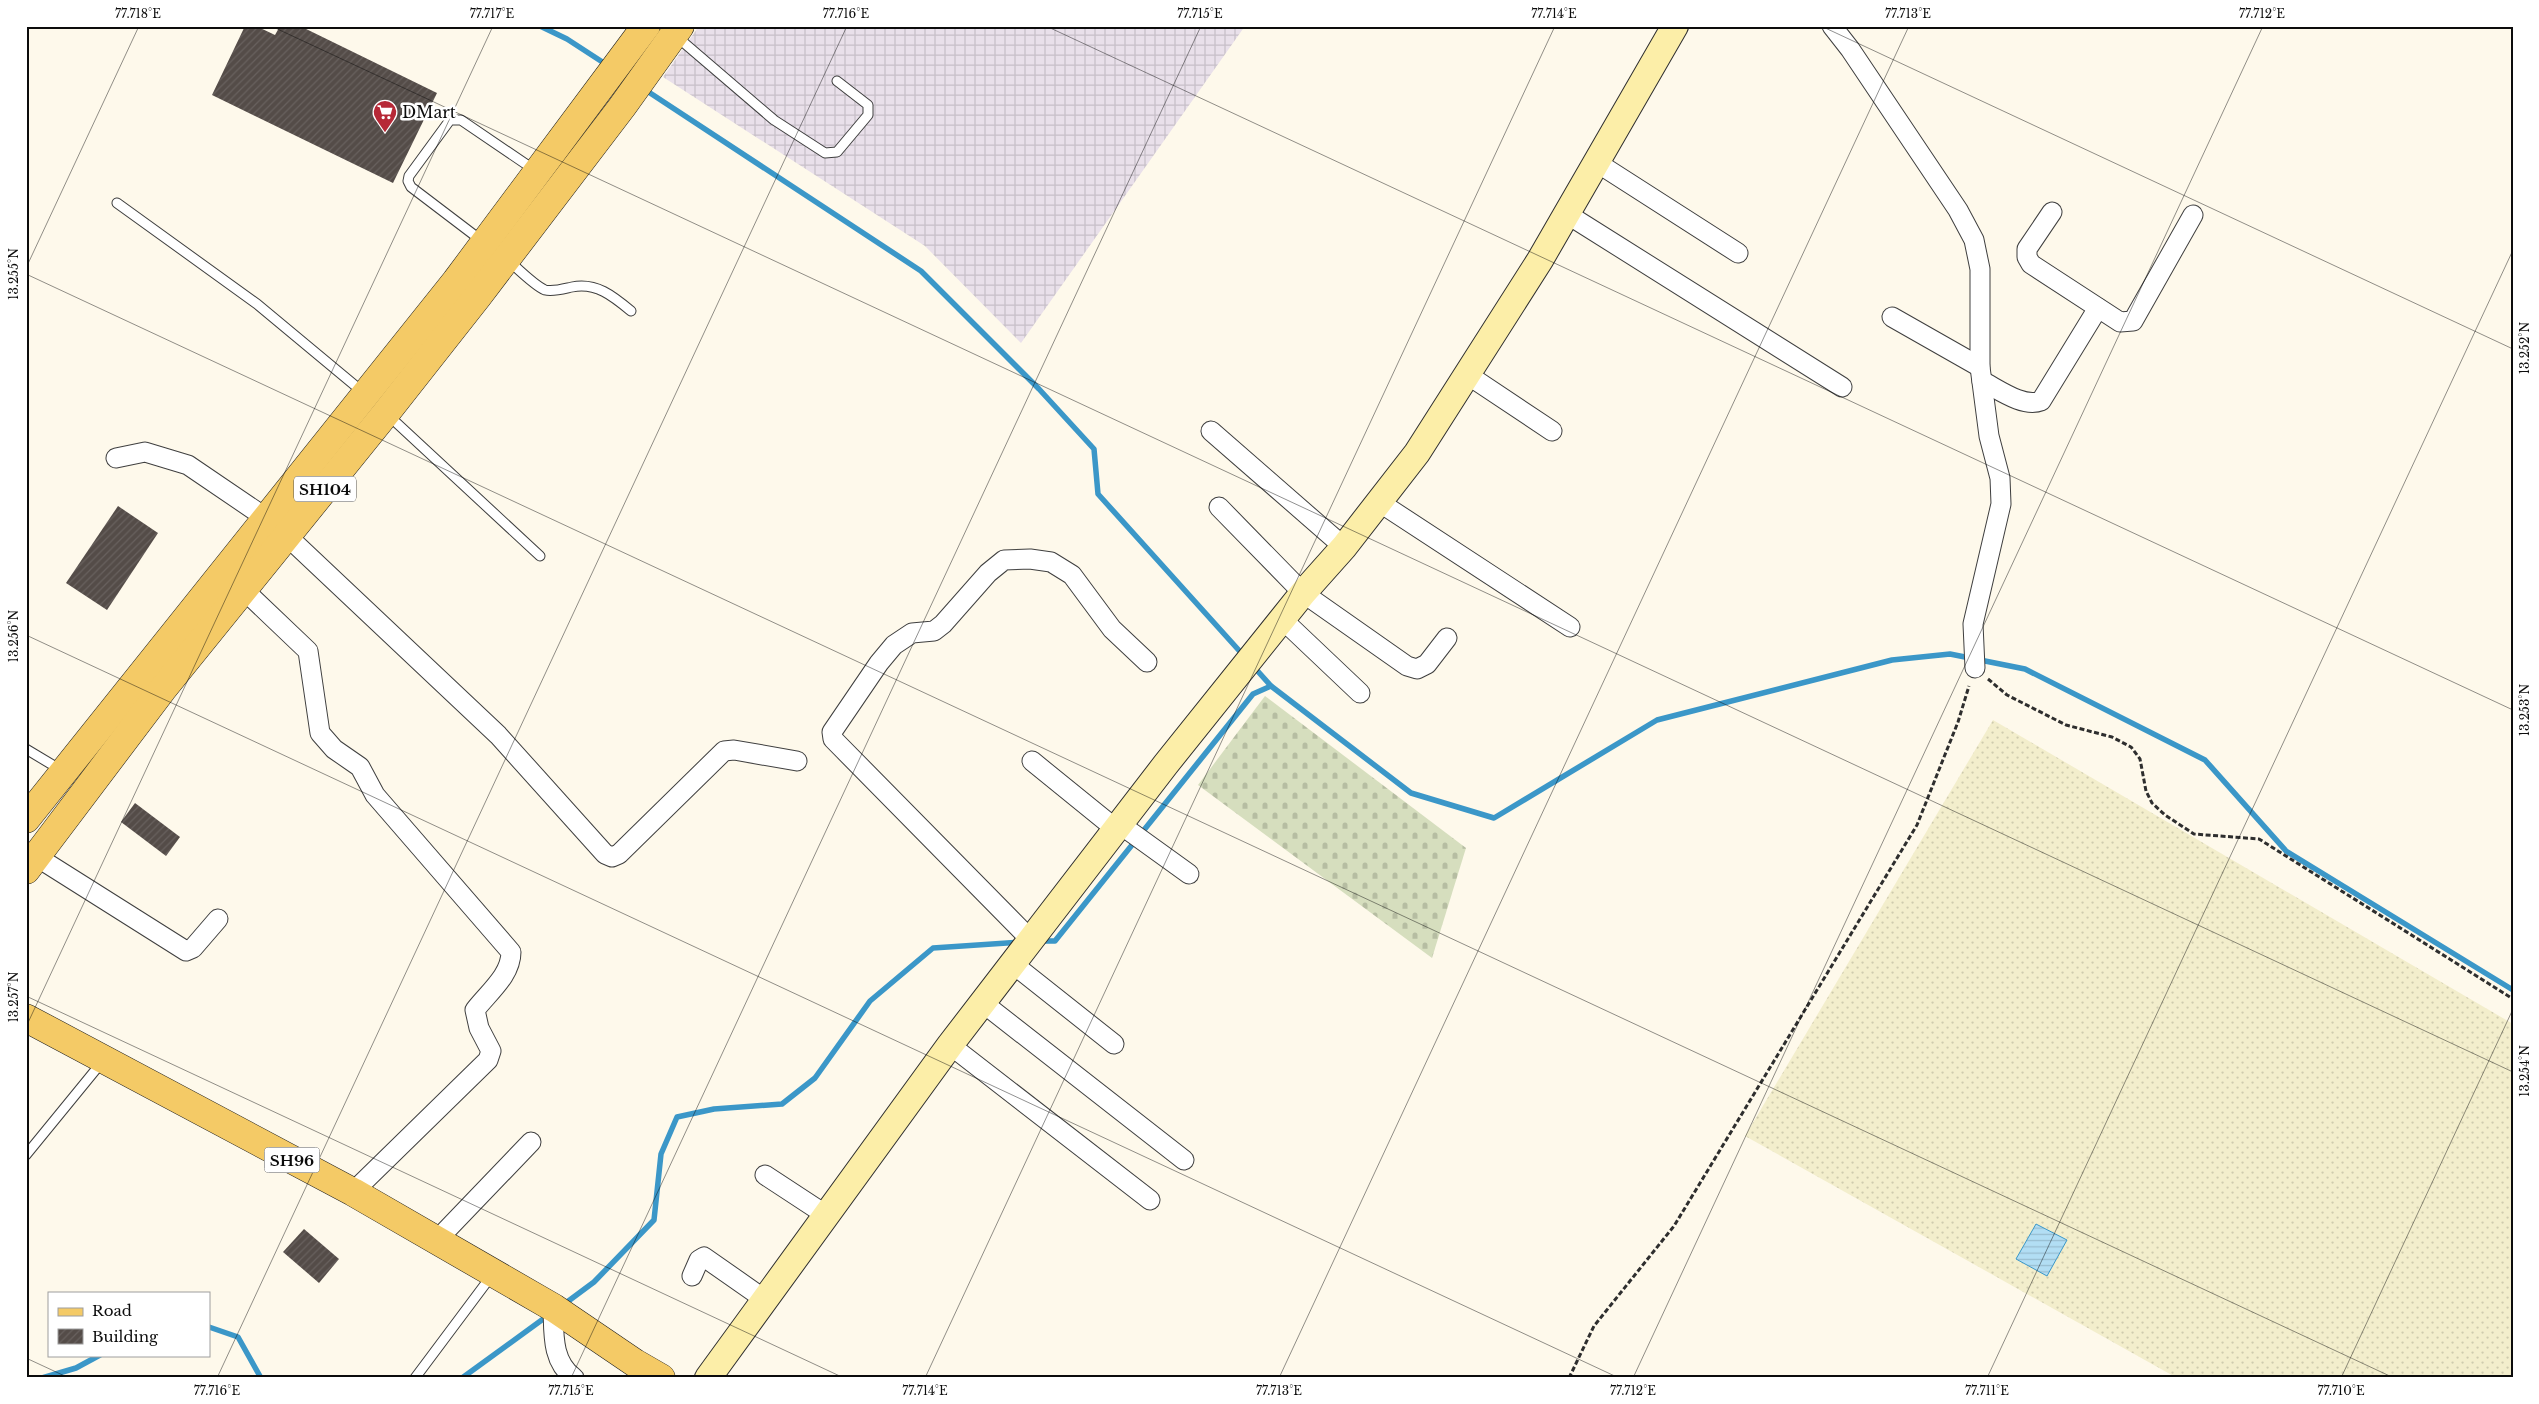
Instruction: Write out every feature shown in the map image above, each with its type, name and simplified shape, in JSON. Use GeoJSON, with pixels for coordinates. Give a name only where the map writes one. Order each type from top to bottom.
{"type":"FeatureCollection","features":[{"type":"Feature","properties":{"kind":"main road","name":"SH104"},"geometry":{"type":"LineString","coordinates":[[31,864],[162,690],[287,536],[484,242],[599,90],[661,35]]}},
{"type":"Feature","properties":{"kind":"main road","name":"SH104"},"geometry":{"type":"LineString","coordinates":[[26,819],[266,518],[375,404],[506,259],[622,107],[661,35]]}},
{"type":"Feature","properties":{"kind":"main road","name":"SH96"},"geometry":{"type":"LineString","coordinates":[[26,1018],[352,1192],[437,1240],[557,1309],[635,1364],[661,1378]]}},
{"type":"Feature","properties":{"kind":"street"},"geometry":{"type":"LineString","coordinates":[[708,1378],[982,1003],[1166,764],[1303,593],[1344,547],[1417,453],[1468,375],[1567,214],[1675,26]]}},
{"type":"Feature","properties":{"kind":"street"},"geometry":{"type":"LineString","coordinates":[[1832,26],[1850,49],[1958,210],[1974,240],[1980,269],[1981,374],[1990,436],[2000,478],[2001,504],[1973,624],[1975,668]]}},
{"type":"Feature","properties":{"kind":"street"},"geometry":{"type":"LineString","coordinates":[[1596,162],[1738,253]]}},
{"type":"Feature","properties":{"kind":"street"},"geometry":{"type":"LineString","coordinates":[[2052,212],[2027,249],[2027,257],[2031,264],[2120,322],[2133,321],[2193,215]]}},
{"type":"Feature","properties":{"kind":"street"},"geometry":{"type":"LineString","coordinates":[[1567,214],[1842,387]]}},
{"type":"Feature","properties":{"kind":"street"},"geometry":{"type":"LineString","coordinates":[[1892,317],[2025,402],[2034,404],[2041,401],[2098,308]]}},
{"type":"Feature","properties":{"kind":"street"},"geometry":{"type":"LineString","coordinates":[[1468,375],[1552,431]]}},
{"type":"Feature","properties":{"kind":"street"},"geometry":{"type":"LineString","coordinates":[[1211,431],[1344,547]]}},
{"type":"Feature","properties":{"kind":"street"},"geometry":{"type":"LineString","coordinates":[[116,458],[145,452],[181,463],[266,518]]}},
{"type":"Feature","properties":{"kind":"street"},"geometry":{"type":"LineString","coordinates":[[1379,502],[1570,627]]}},
{"type":"Feature","properties":{"kind":"street"},"geometry":{"type":"LineString","coordinates":[[1219,507],[1303,593],[1406,666],[1417,670],[1427,664],[1447,638]]}},
{"type":"Feature","properties":{"kind":"street"},"geometry":{"type":"LineString","coordinates":[[287,536],[498,735],[605,854],[612,857],[619,854],[724,751],[734,750],[797,761]]}},
{"type":"Feature","properties":{"kind":"street"},"geometry":{"type":"LineString","coordinates":[[1114,1044],[1023,951],[832,739],[832,732],[879,663],[894,645],[912,633],[934,631],[988,572],[1004,560],[1030,559],[1052,562],[1072,575],[1112,629],[1147,662]]}},
{"type":"Feature","properties":{"kind":"street"},"geometry":{"type":"LineString","coordinates":[[244,590],[308,651],[320,733],[325,741],[360,768],[375,795],[511,952],[511,964],[507,971],[475,1010],[479,1028],[490,1051],[488,1060],[352,1192]]}},
{"type":"Feature","properties":{"kind":"street"},"geometry":{"type":"LineString","coordinates":[[1283,620],[1360,693]]}},
{"type":"Feature","properties":{"kind":"street"},"geometry":{"type":"LineString","coordinates":[[1032,761],[1119,827],[1189,874]]}},
{"type":"Feature","properties":{"kind":"street"},"geometry":{"type":"LineString","coordinates":[[31,864],[186,951],[193,948],[218,919]]}},
{"type":"Feature","properties":{"kind":"street"},"geometry":{"type":"LineString","coordinates":[[982,1003],[1184,1160]]}},
{"type":"Feature","properties":{"kind":"street"},"geometry":{"type":"LineString","coordinates":[[950,1045],[1150,1200]]}},
{"type":"Feature","properties":{"kind":"street"},"geometry":{"type":"LineString","coordinates":[[437,1240],[531,1142]]}},
{"type":"Feature","properties":{"kind":"street"},"geometry":{"type":"LineString","coordinates":[[765,1175],[826,1215]]}},
{"type":"Feature","properties":{"kind":"street"},"geometry":{"type":"LineString","coordinates":[[692,1276],[699,1260],[704,1257],[764,1299]]}},
{"type":"Feature","properties":{"kind":"street"},"geometry":{"type":"LineString","coordinates":[[557,1309],[555,1349],[566,1372],[574,1378]]}},
{"type":"Feature","properties":{"kind":"lane"},"geometry":{"type":"LineString","coordinates":[[661,35],[774,120],[825,154],[837,152],[868,115],[869,110],[868,105],[837,81]]}},
{"type":"Feature","properties":{"kind":"lane"},"geometry":{"type":"LineString","coordinates":[[484,242],[411,187],[408,181],[409,176],[450,120],[461,120],[537,172]]}},
{"type":"Feature","properties":{"kind":"lane"},"geometry":{"type":"LineString","coordinates":[[116,203],[257,304],[375,404],[540,556]]}},
{"type":"Feature","properties":{"kind":"lane"},"geometry":{"type":"LineString","coordinates":[[506,259],[544,290],[555,291],[583,285],[598,288],[613,296],[631,311]]}},
{"type":"Feature","properties":{"kind":"lane"},"geometry":{"type":"LineString","coordinates":[[26,749],[63,772]]}},
{"type":"Feature","properties":{"kind":"lane"},"geometry":{"type":"LineString","coordinates":[[26,1155],[104,1060]]}},
{"type":"Feature","properties":{"kind":"lane"},"geometry":{"type":"LineString","coordinates":[[415,1378],[494,1273]]}},
{"type":"Feature","properties":{"kind":"path"},"geometry":{"type":"LineString","coordinates":[[1569,1378],[1594,1326],[1674,1226],[1917,825],[1958,722],[1975,668],[2007,696],[2066,726],[2112,737],[2130,747],[2140,759],[2146,790],[2152,803],[2165,815],[2194,834],[2259,839],[2513,999]]}},
{"type":"Feature","properties":{"kind":"shaded area"},"geometry":{"type":"Polygon","coordinates":[[[699,26],[1245,26],[1021,343],[925,246],[663,77],[699,26]]]}},
{"type":"Feature","properties":{"kind":"shaded area"},"geometry":{"type":"Polygon","coordinates":[[[1993,720],[2513,1024],[2513,1378],[2177,1378],[1745,1136],[1993,720]]]}},
{"type":"Feature","properties":{"kind":"green space"},"geometry":{"type":"Polygon","coordinates":[[[1265,696],[1466,848],[1432,958],[1198,785],[1265,696]]]}},
{"type":"Feature","properties":{"kind":"water"},"geometry":{"type":"Polygon","coordinates":[[[2036,1224],[2067,1240],[2047,1276],[2016,1259],[2036,1224]]]}},
{"type":"Feature","properties":{"kind":"building"},"geometry":{"type":"Polygon","coordinates":[[[245,26],[256,26],[275,35],[280,26],[300,26],[437,93],[393,183],[212,95],[245,26]]]}},
{"type":"Feature","properties":{"kind":"building"},"geometry":{"type":"Polygon","coordinates":[[[118,506],[158,533],[107,610],[66,583],[118,506]]]}},
{"type":"Feature","properties":{"kind":"building"},"geometry":{"type":"Polygon","coordinates":[[[135,803],[180,837],[166,856],[121,822],[135,803]]]}},
{"type":"Feature","properties":{"kind":"building"},"geometry":{"type":"Polygon","coordinates":[[[304,1229],[339,1259],[319,1283],[283,1252],[304,1229]]]}},
{"type":"Feature","properties":{"kind":"waterway"},"geometry":{"type":"LineString","coordinates":[[540,26],[567,39],[607,65]]}},
{"type":"Feature","properties":{"kind":"waterway"},"geometry":{"type":"LineString","coordinates":[[644,89],[921,271],[1039,389],[1094,449],[1098,494],[1244,656]]}},
{"type":"Feature","properties":{"kind":"waterway"},"geometry":{"type":"LineString","coordinates":[[1039,941],[1055,941],[1253,694],[1271,686],[1411,793],[1494,818],[1657,720],[1892,660],[1950,654],[2025,669],[2205,760],[2286,851],[2513,990]]}},
{"type":"Feature","properties":{"kind":"waterway"},"geometry":{"type":"LineString","coordinates":[[1254,667],[1271,686]]}},
{"type":"Feature","properties":{"kind":"waterway"},"geometry":{"type":"LineString","coordinates":[[563,1305],[594,1282],[654,1220],[661,1154],[677,1117],[714,1109],[782,1104],[815,1078],[870,1001],[933,948],[1020,942]]}},
{"type":"Feature","properties":{"kind":"waterway"},"geometry":{"type":"LineString","coordinates":[[462,1378],[550,1314]]}},
{"type":"Feature","properties":{"kind":"waterway"},"geometry":{"type":"LineString","coordinates":[[210,1327],[238,1337],[261,1378]]}},
{"type":"Feature","properties":{"kind":"waterway"},"geometry":{"type":"LineString","coordinates":[[42,1378],[76,1368],[98,1356]]}},
{"type":"Feature","properties":{"kind":"place","name":"DMart"},"geometry":{"type":"Point","coordinates":[385,133]}}]}
